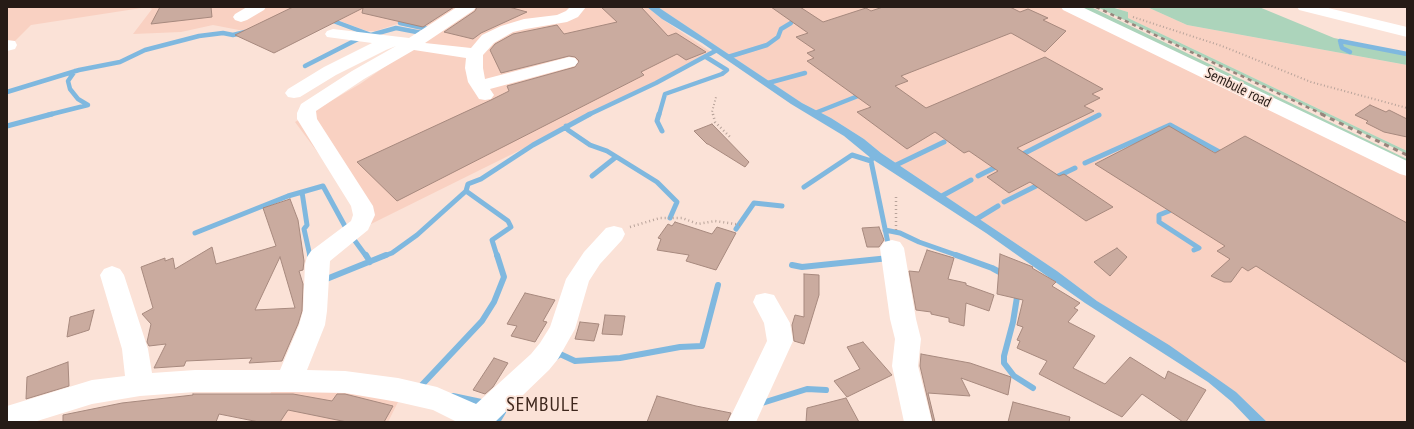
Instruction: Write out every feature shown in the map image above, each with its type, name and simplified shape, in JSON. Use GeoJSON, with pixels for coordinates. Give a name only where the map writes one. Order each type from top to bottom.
{"type":"FeatureCollection","features":[{"type":"Feature","properties":{"kind":"street"},"geometry":{"type":"LineString","coordinates":[[240,17],[258,7]]}},
{"type":"Feature","properties":{"kind":"street"},"geometry":{"type":"LineString","coordinates":[[289,381],[313,318],[317,264],[319,257],[360,225],[364,215],[362,206],[307,119],[306,113],[308,108],[358,75],[417,46],[468,7]]}},
{"type":"Feature","properties":{"kind":"street"},"geometry":{"type":"LineString","coordinates":[[569,62],[482,90],[477,82],[474,68],[475,54],[488,39],[507,29],[524,24],[561,19],[572,14],[578,7]]}},
{"type":"Feature","properties":{"kind":"street","name":"Sembule road"},"geometry":{"type":"LineString","coordinates":[[1069,7],[1407,169]]}},
{"type":"Feature","properties":{"kind":"street"},"geometry":{"type":"LineString","coordinates":[[1305,7],[1407,32]]}},
{"type":"Feature","properties":{"kind":"street"},"geometry":{"type":"LineString","coordinates":[[1384,26],[1407,17]]}},
{"type":"Feature","properties":{"kind":"street"},"geometry":{"type":"LineString","coordinates":[[333,34],[395,41],[417,46],[475,54]]}},
{"type":"Feature","properties":{"kind":"street"},"geometry":{"type":"LineString","coordinates":[[294,93],[330,71],[380,46],[395,41]]}},
{"type":"Feature","properties":{"kind":"street"},"geometry":{"type":"LineString","coordinates":[[7,418],[92,392],[140,385],[195,381],[289,381],[345,382],[398,390],[437,400],[462,410],[478,421],[540,362],[549,351],[562,329],[578,278],[592,258],[614,234]]}},
{"type":"Feature","properties":{"kind":"street"},"geometry":{"type":"LineString","coordinates":[[894,238],[903,319],[908,339],[906,366],[918,422]]}},
{"type":"Feature","properties":{"kind":"street"},"geometry":{"type":"LineString","coordinates":[[112,275],[135,349],[140,385]]}},
{"type":"Feature","properties":{"kind":"street"},"geometry":{"type":"LineString","coordinates":[[742,422],[780,341],[777,323],[765,302]]}},
{"type":"Feature","properties":{"kind":"path"},"geometry":{"type":"LineString","coordinates":[[1133,18],[1222,46],[1311,82],[1407,108]]}},
{"type":"Feature","properties":{"kind":"path"},"geometry":{"type":"LineString","coordinates":[[716,97],[712,112],[715,122],[731,138]]}},
{"type":"Feature","properties":{"kind":"path"},"geometry":{"type":"LineString","coordinates":[[894,238],[896,197]]}},
{"type":"Feature","properties":{"kind":"path"},"geometry":{"type":"LineString","coordinates":[[614,234],[660,218],[682,218],[698,224],[715,221],[742,225]]}},
{"type":"Feature","properties":{"kind":"shaded area"},"geometry":{"type":"Polygon","coordinates":[[[7,7],[148,7],[31,25],[13,43],[7,44],[7,7]]]}},
{"type":"Feature","properties":{"kind":"shaded area"},"geometry":{"type":"Polygon","coordinates":[[[148,7],[465,7],[423,31],[397,24],[376,31],[367,31],[329,17],[271,31],[239,30],[213,25],[181,32],[133,34],[152,9],[148,7]]]}},
{"type":"Feature","properties":{"kind":"shaded area"},"geometry":{"type":"Polygon","coordinates":[[[471,7],[647,7],[662,19],[714,54],[371,224],[295,122],[360,84],[471,7]]]}},
{"type":"Feature","properties":{"kind":"shaded area"},"geometry":{"type":"Polygon","coordinates":[[[658,7],[1061,7],[1407,173],[1407,422],[1267,422],[1236,392],[1097,301],[1057,271],[881,153],[864,139],[831,118],[802,103],[658,7]]]}},
{"type":"Feature","properties":{"kind":"shaded area"},"geometry":{"type":"Polygon","coordinates":[[[1122,7],[1147,7],[1187,25],[1407,65],[1407,151],[1128,18],[1128,12],[1117,9],[1122,7]]]}},
{"type":"Feature","properties":{"kind":"shaded area"},"geometry":{"type":"Polygon","coordinates":[[[304,387],[399,400],[388,422],[251,422],[274,388],[304,387]]]}},
{"type":"Feature","properties":{"kind":"green space"},"geometry":{"type":"Polygon","coordinates":[[[1074,7],[1091,7],[1407,159],[1407,165],[1074,7]]]}},
{"type":"Feature","properties":{"kind":"green space"},"geometry":{"type":"Polygon","coordinates":[[[1097,7],[1111,7],[1128,12],[1128,18],[1407,151],[1407,154],[1097,7]]]}},
{"type":"Feature","properties":{"kind":"green space"},"geometry":{"type":"Polygon","coordinates":[[[1147,7],[1259,7],[1334,38],[1407,53],[1407,65],[1187,25],[1147,7]]]}},
{"type":"Feature","properties":{"kind":"water"},"geometry":{"type":"Polygon","coordinates":[[[647,7],[658,7],[802,103],[831,118],[864,139],[881,153],[1057,271],[1097,301],[1169,345],[1236,392],[1267,422],[1251,422],[1232,402],[1208,382],[1085,303],[986,233],[872,159],[844,136],[791,104],[702,43],[662,19],[647,7]]]}},
{"type":"Feature","properties":{"kind":"building"},"geometry":{"type":"Polygon","coordinates":[[[160,7],[211,7],[212,17],[151,24],[160,7]]]}},
{"type":"Feature","properties":{"kind":"building"},"geometry":{"type":"Polygon","coordinates":[[[293,7],[454,7],[423,27],[362,13],[363,8],[274,53],[235,35],[293,7]]]}},
{"type":"Feature","properties":{"kind":"building"},"geometry":{"type":"Polygon","coordinates":[[[477,7],[509,7],[527,12],[481,33],[473,39],[444,32],[475,11],[477,7]]]}},
{"type":"Feature","properties":{"kind":"building"},"geometry":{"type":"Polygon","coordinates":[[[601,7],[641,7],[668,36],[676,33],[706,52],[686,60],[677,54],[641,72],[644,75],[397,201],[357,162],[509,91],[507,86],[575,67],[579,61],[575,57],[569,56],[501,73],[490,50],[495,44],[513,34],[557,25],[564,34],[617,22],[601,7]]]}},
{"type":"Feature","properties":{"kind":"building"},"geometry":{"type":"Polygon","coordinates":[[[771,7],[800,7],[823,22],[866,8],[871,11],[883,7],[1010,7],[1020,12],[1028,9],[1048,18],[1043,20],[1066,31],[1045,52],[1011,33],[901,76],[908,81],[895,86],[926,108],[1045,57],[1103,89],[1092,94],[1100,98],[1084,106],[1094,111],[1017,148],[1059,176],[1064,174],[1113,207],[1086,221],[1030,182],[1009,193],[987,177],[998,171],[969,151],[964,153],[935,132],[907,149],[857,112],[871,107],[807,61],[814,58],[807,53],[815,50],[796,37],[808,33],[771,7]]]}},
{"type":"Feature","properties":{"kind":"building"},"geometry":{"type":"Polygon","coordinates":[[[1370,105],[1386,112],[1389,110],[1407,119],[1407,137],[1384,132],[1366,123],[1368,121],[1355,115],[1370,105]]]}},
{"type":"Feature","properties":{"kind":"building"},"geometry":{"type":"Polygon","coordinates":[[[712,124],[749,162],[745,167],[707,144],[694,131],[712,124]]]}},
{"type":"Feature","properties":{"kind":"building"},"geometry":{"type":"Polygon","coordinates":[[[1169,126],[1215,153],[1245,136],[1407,223],[1407,363],[1256,266],[1248,271],[1242,267],[1231,282],[1224,282],[1211,276],[1230,259],[1217,251],[1225,246],[1095,164],[1169,126]]]}},
{"type":"Feature","properties":{"kind":"building"},"geometry":{"type":"Polygon","coordinates":[[[290,199],[298,220],[304,261],[303,270],[299,271],[303,284],[302,311],[282,361],[249,363],[252,358],[186,361],[184,366],[154,368],[166,344],[149,346],[147,342],[151,324],[142,314],[153,308],[141,267],[165,258],[165,261],[173,258],[175,269],[212,247],[216,264],[276,246],[263,208],[290,199]],[[280,257],[255,310],[295,308],[280,257]]]}},
{"type":"Feature","properties":{"kind":"building"},"geometry":{"type":"Polygon","coordinates":[[[675,222],[712,234],[717,227],[736,233],[716,270],[686,261],[689,255],[657,250],[661,239],[658,238],[668,224],[672,226],[675,222]]]}},
{"type":"Feature","properties":{"kind":"building"},"geometry":{"type":"Polygon","coordinates":[[[879,227],[884,240],[879,247],[867,247],[862,228],[879,227]]]}},
{"type":"Feature","properties":{"kind":"building"},"geometry":{"type":"Polygon","coordinates":[[[1117,248],[1127,257],[1110,276],[1094,262],[1117,248]]]}},
{"type":"Feature","properties":{"kind":"building"},"geometry":{"type":"Polygon","coordinates":[[[927,250],[954,258],[948,279],[966,283],[966,285],[994,295],[989,311],[966,303],[964,326],[949,322],[949,318],[931,314],[931,312],[916,310],[909,271],[919,272],[927,250]]]}},
{"type":"Feature","properties":{"kind":"building"},"geometry":{"type":"Polygon","coordinates":[[[1000,254],[1033,267],[1032,268],[1056,282],[1052,286],[1080,303],[1074,308],[1078,310],[1068,322],[1095,336],[1073,368],[1105,384],[1130,357],[1165,379],[1168,371],[1206,390],[1186,422],[1183,422],[1142,394],[1122,417],[1039,374],[1047,361],[1017,348],[1020,341],[1017,340],[1023,327],[1017,325],[1023,300],[997,294],[1000,254]]]}},
{"type":"Feature","properties":{"kind":"building"},"geometry":{"type":"Polygon","coordinates":[[[804,274],[819,275],[819,295],[804,344],[794,341],[792,325],[795,315],[804,317],[804,274]]]}},
{"type":"Feature","properties":{"kind":"building"},"geometry":{"type":"Polygon","coordinates":[[[525,293],[555,300],[543,321],[547,322],[535,342],[511,336],[517,326],[507,324],[525,293]]]}},
{"type":"Feature","properties":{"kind":"building"},"geometry":{"type":"Polygon","coordinates":[[[94,310],[89,330],[67,337],[70,317],[94,310]]]}},
{"type":"Feature","properties":{"kind":"building"},"geometry":{"type":"Polygon","coordinates":[[[605,315],[625,316],[622,335],[602,334],[605,315]]]}},
{"type":"Feature","properties":{"kind":"building"},"geometry":{"type":"Polygon","coordinates":[[[580,322],[599,324],[594,341],[575,339],[580,322]]]}},
{"type":"Feature","properties":{"kind":"building"},"geometry":{"type":"Polygon","coordinates":[[[863,342],[892,375],[847,397],[834,381],[860,369],[847,347],[863,342]]]}},
{"type":"Feature","properties":{"kind":"building"},"geometry":{"type":"Polygon","coordinates":[[[921,354],[970,363],[1011,377],[1008,395],[961,378],[970,396],[928,393],[935,422],[933,422],[920,366],[921,354]]]}},
{"type":"Feature","properties":{"kind":"building"},"geometry":{"type":"Polygon","coordinates":[[[494,358],[508,363],[493,387],[485,394],[473,390],[494,358]]]}},
{"type":"Feature","properties":{"kind":"building"},"geometry":{"type":"Polygon","coordinates":[[[68,362],[69,386],[26,399],[27,377],[68,362]]]}},
{"type":"Feature","properties":{"kind":"building"},"geometry":{"type":"Polygon","coordinates":[[[193,394],[293,394],[332,401],[337,394],[345,394],[393,406],[384,422],[347,422],[288,410],[280,422],[259,422],[219,414],[216,422],[63,422],[63,415],[122,403],[193,394]]]}},
{"type":"Feature","properties":{"kind":"building"},"geometry":{"type":"Polygon","coordinates":[[[657,396],[731,413],[727,422],[647,422],[657,396]]]}},
{"type":"Feature","properties":{"kind":"building"},"geometry":{"type":"Polygon","coordinates":[[[846,398],[859,422],[806,422],[807,408],[846,398]]]}},
{"type":"Feature","properties":{"kind":"building"},"geometry":{"type":"Polygon","coordinates":[[[1013,402],[1070,417],[1069,422],[1008,422],[1013,402]]]}},
{"type":"Feature","properties":{"kind":"waterway"},"geometry":{"type":"LineString","coordinates":[[328,19],[371,35],[396,28],[422,33]]}},
{"type":"Feature","properties":{"kind":"waterway"},"geometry":{"type":"LineString","coordinates":[[400,23],[428,29]]}},
{"type":"Feature","properties":{"kind":"waterway"},"geometry":{"type":"LineString","coordinates":[[728,57],[767,45],[778,37],[781,29],[791,23]]}},
{"type":"Feature","properties":{"kind":"waterway"},"geometry":{"type":"LineString","coordinates":[[75,71],[120,62],[145,50],[199,36],[223,33],[233,35],[245,32]]}},
{"type":"Feature","properties":{"kind":"waterway"},"geometry":{"type":"LineString","coordinates":[[305,66],[358,39]]}},
{"type":"Feature","properties":{"kind":"waterway"},"geometry":{"type":"LineString","coordinates":[[1350,52],[1342,48],[1340,41],[1407,54]]}},
{"type":"Feature","properties":{"kind":"waterway"},"geometry":{"type":"LineString","coordinates":[[589,114],[656,83],[717,50]]}},
{"type":"Feature","properties":{"kind":"waterway"},"geometry":{"type":"LineString","coordinates":[[659,115],[665,94],[722,74],[727,70],[706,57]]}},
{"type":"Feature","properties":{"kind":"waterway"},"geometry":{"type":"LineString","coordinates":[[7,92],[75,71]]}},
{"type":"Feature","properties":{"kind":"waterway"},"geometry":{"type":"LineString","coordinates":[[52,114],[88,105],[78,99],[70,89],[68,81],[75,71]]}},
{"type":"Feature","properties":{"kind":"waterway"},"geometry":{"type":"LineString","coordinates":[[768,83],[805,73]]}},
{"type":"Feature","properties":{"kind":"waterway"},"geometry":{"type":"LineString","coordinates":[[815,113],[863,94]]}},
{"type":"Feature","properties":{"kind":"waterway"},"geometry":{"type":"LineString","coordinates":[[7,126],[52,114]]}},
{"type":"Feature","properties":{"kind":"waterway"},"geometry":{"type":"LineString","coordinates":[[48,115],[52,114]]}},
{"type":"Feature","properties":{"kind":"waterway"},"geometry":{"type":"LineString","coordinates":[[566,127],[589,114]]}},
{"type":"Feature","properties":{"kind":"waterway"},"geometry":{"type":"LineString","coordinates":[[659,114],[657,121],[662,131]]}},
{"type":"Feature","properties":{"kind":"waterway"},"geometry":{"type":"LineString","coordinates":[[1019,156],[1099,115]]}},
{"type":"Feature","properties":{"kind":"waterway"},"geometry":{"type":"LineString","coordinates":[[1085,163],[1170,125],[1223,154]]}},
{"type":"Feature","properties":{"kind":"waterway"},"geometry":{"type":"LineString","coordinates":[[466,191],[468,184],[481,179],[533,145],[566,127]]}},
{"type":"Feature","properties":{"kind":"waterway"},"geometry":{"type":"LineString","coordinates":[[566,127],[568,130],[590,145],[607,151],[657,182],[677,202],[670,218]]}},
{"type":"Feature","properties":{"kind":"waterway"},"geometry":{"type":"LineString","coordinates":[[894,166],[944,142]]}},
{"type":"Feature","properties":{"kind":"waterway"},"geometry":{"type":"LineString","coordinates":[[871,161],[874,153]]}},
{"type":"Feature","properties":{"kind":"waterway"},"geometry":{"type":"LineString","coordinates":[[804,187],[852,155],[871,161]]}},
{"type":"Feature","properties":{"kind":"waterway"},"geometry":{"type":"LineString","coordinates":[[592,176],[616,157]]}},
{"type":"Feature","properties":{"kind":"waterway"},"geometry":{"type":"LineString","coordinates":[[871,161],[885,230]]}},
{"type":"Feature","properties":{"kind":"waterway"},"geometry":{"type":"LineString","coordinates":[[978,176],[1000,165]]}},
{"type":"Feature","properties":{"kind":"waterway"},"geometry":{"type":"LineString","coordinates":[[1052,179],[1075,168]]}},
{"type":"Feature","properties":{"kind":"waterway"},"geometry":{"type":"LineString","coordinates":[[940,197],[971,180]]}},
{"type":"Feature","properties":{"kind":"waterway"},"geometry":{"type":"LineString","coordinates":[[1004,202],[1042,183]]}},
{"type":"Feature","properties":{"kind":"waterway"},"geometry":{"type":"LineString","coordinates":[[302,192],[323,186],[347,230],[366,256]]}},
{"type":"Feature","properties":{"kind":"waterway"},"geometry":{"type":"LineString","coordinates":[[384,256],[392,253],[417,235],[466,191]]}},
{"type":"Feature","properties":{"kind":"waterway"},"geometry":{"type":"LineString","coordinates":[[466,191],[508,221],[511,227],[492,240],[497,256]]}},
{"type":"Feature","properties":{"kind":"waterway"},"geometry":{"type":"LineString","coordinates":[[195,233],[288,196],[302,192]]}},
{"type":"Feature","properties":{"kind":"waterway"},"geometry":{"type":"LineString","coordinates":[[302,192],[307,225],[304,229],[310,256]]}},
{"type":"Feature","properties":{"kind":"waterway"},"geometry":{"type":"LineString","coordinates":[[736,229],[754,203],[782,206]]}},
{"type":"Feature","properties":{"kind":"waterway"},"geometry":{"type":"LineString","coordinates":[[975,220],[998,206]]}},
{"type":"Feature","properties":{"kind":"waterway"},"geometry":{"type":"LineString","coordinates":[[1169,211],[1159,215],[1159,222],[1199,248],[1194,250]]}},
{"type":"Feature","properties":{"kind":"waterway"},"geometry":{"type":"LineString","coordinates":[[885,230],[900,233],[919,242],[959,256]]}},
{"type":"Feature","properties":{"kind":"waterway"},"geometry":{"type":"LineString","coordinates":[[885,230],[889,248]]}},
{"type":"Feature","properties":{"kind":"waterway"},"geometry":{"type":"LineString","coordinates":[[366,255],[370,262]]}},
{"type":"Feature","properties":{"kind":"waterway"},"geometry":{"type":"LineString","coordinates":[[370,262],[386,255]]}},
{"type":"Feature","properties":{"kind":"waterway"},"geometry":{"type":"LineString","coordinates":[[419,388],[482,321],[494,302],[504,277],[497,255]]}},
{"type":"Feature","properties":{"kind":"waterway"},"geometry":{"type":"LineString","coordinates":[[956,255],[992,268],[1005,275]]}},
{"type":"Feature","properties":{"kind":"waterway"},"geometry":{"type":"LineString","coordinates":[[792,265],[802,267],[889,258]]}},
{"type":"Feature","properties":{"kind":"waterway"},"geometry":{"type":"LineString","coordinates":[[324,280],[370,262]]}},
{"type":"Feature","properties":{"kind":"waterway"},"geometry":{"type":"LineString","coordinates":[[556,357],[560,354],[575,361],[620,358],[680,347],[702,346],[718,285]]}},
{"type":"Feature","properties":{"kind":"waterway"},"geometry":{"type":"LineString","coordinates":[[1018,291],[1013,322],[1004,356],[1004,363],[1014,376],[1033,388]]}},
{"type":"Feature","properties":{"kind":"waterway"},"geometry":{"type":"LineString","coordinates":[[759,404],[807,389],[826,390]]}},
{"type":"Feature","properties":{"kind":"waterway"},"geometry":{"type":"LineString","coordinates":[[453,396],[486,403]]}},
{"type":"Feature","properties":{"kind":"waterway"},"geometry":{"type":"LineString","coordinates":[[497,422],[503,412]]}},
{"type":"Feature","properties":{"kind":"railway"},"geometry":{"type":"LineString","coordinates":[[1096,7],[1324,115]]}},
{"type":"Feature","properties":{"kind":"railway"},"geometry":{"type":"LineString","coordinates":[[1321,114],[1407,155]]}},
{"type":"Feature","properties":{"kind":"district","name":"SEMBULE"},"geometry":{"type":"Point","coordinates":[543,405]}}]}
